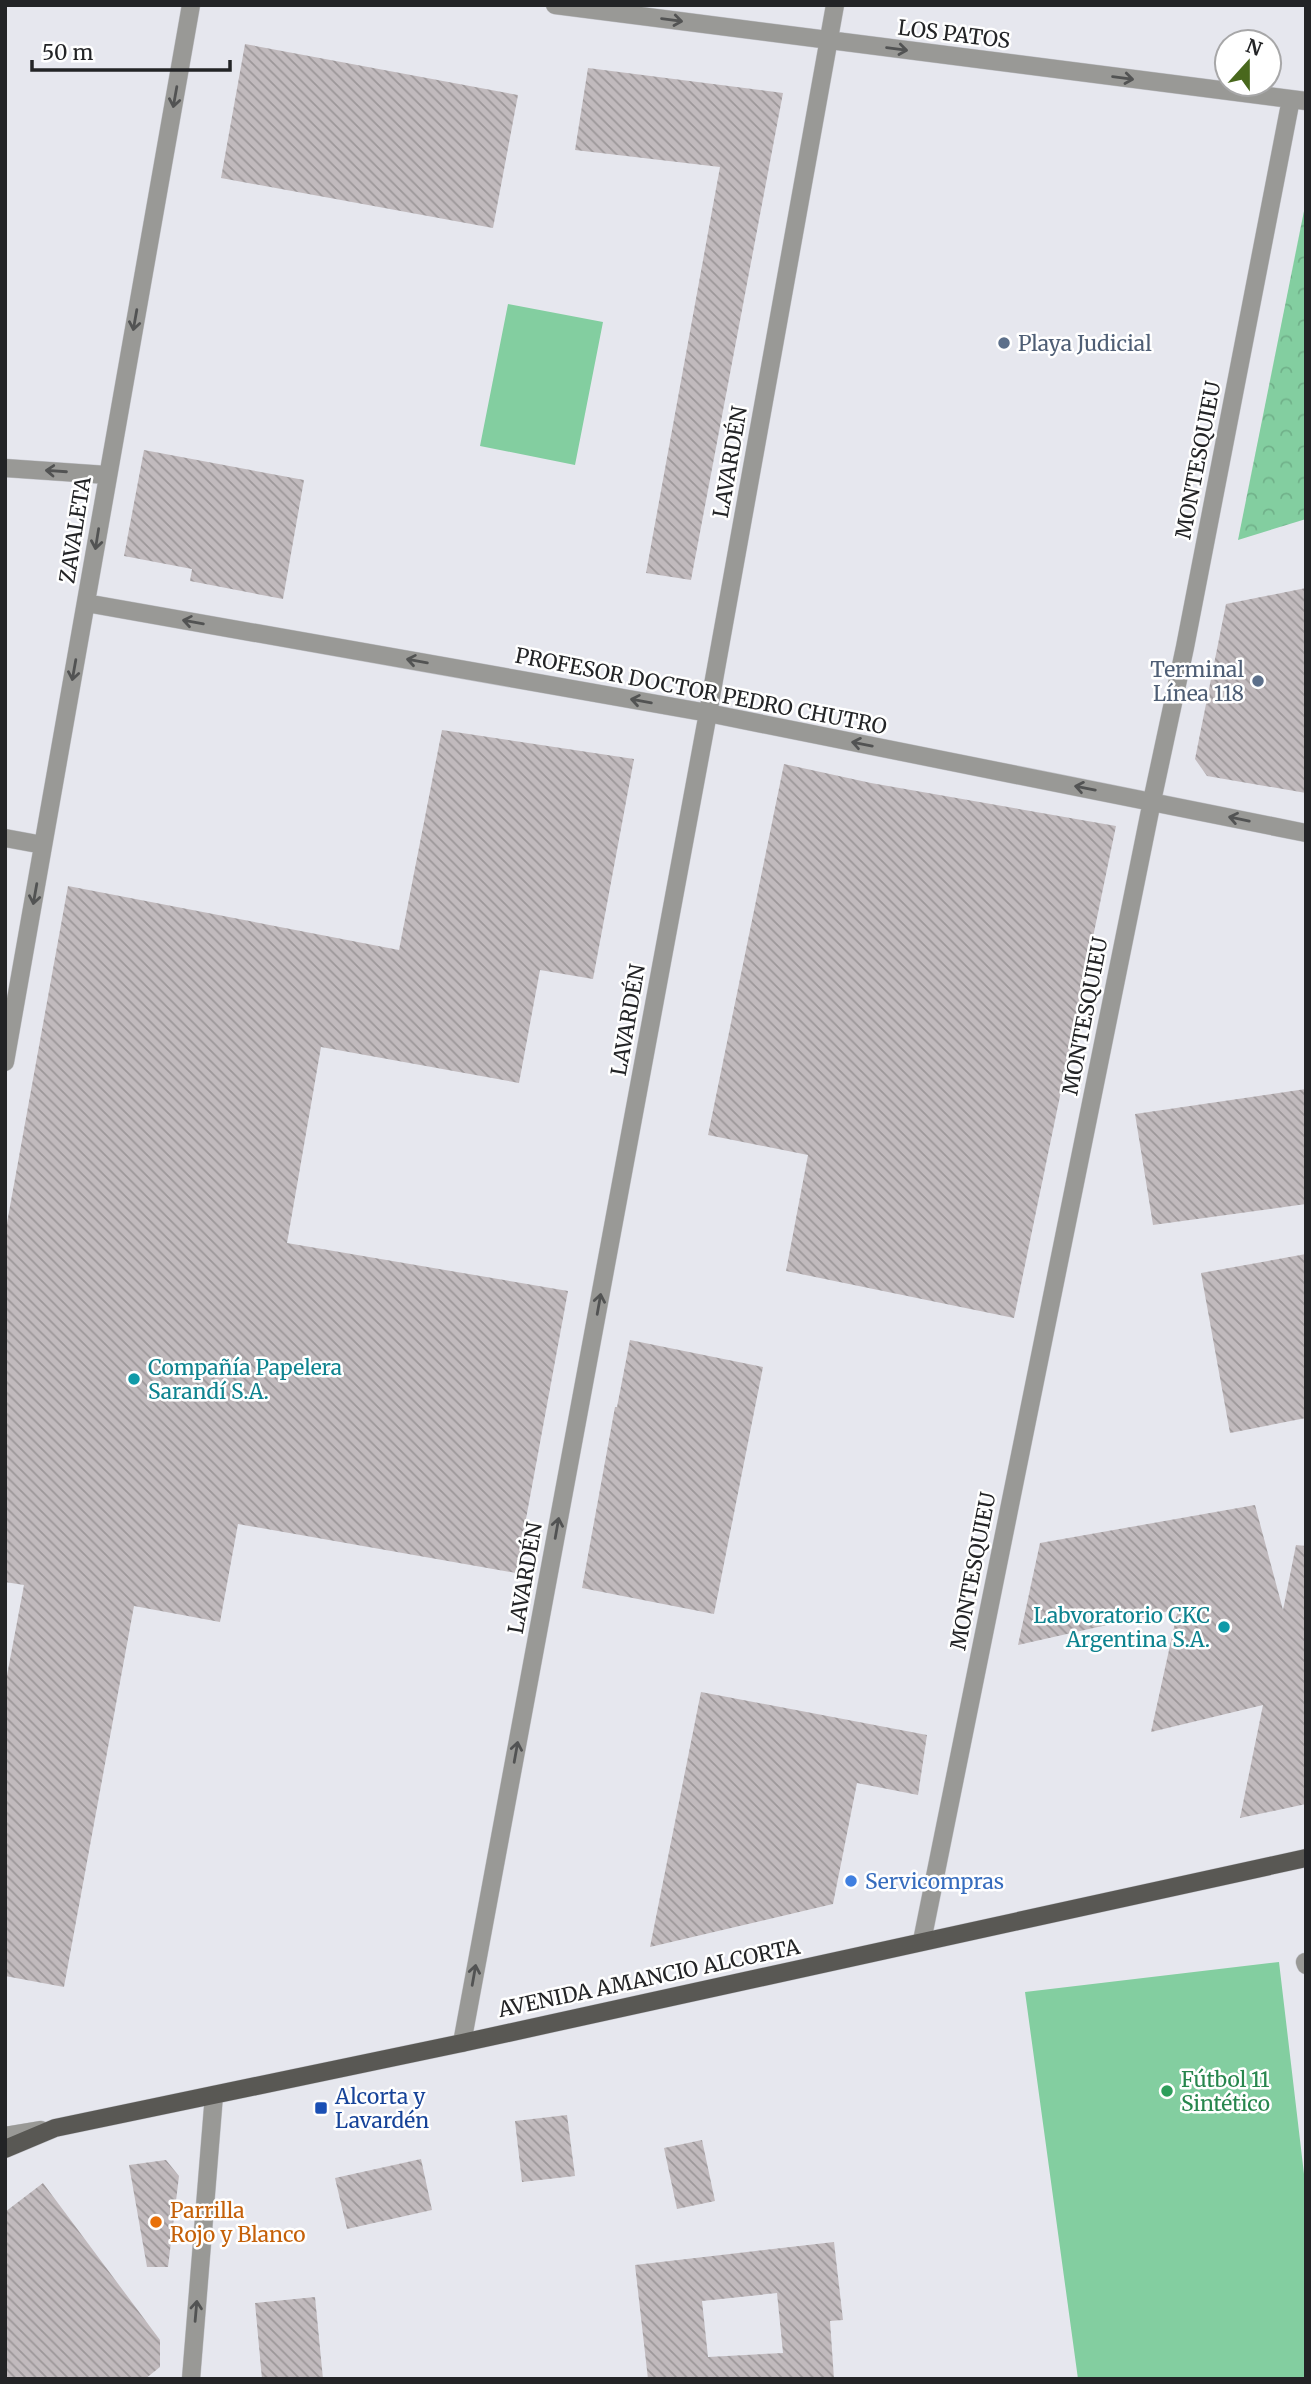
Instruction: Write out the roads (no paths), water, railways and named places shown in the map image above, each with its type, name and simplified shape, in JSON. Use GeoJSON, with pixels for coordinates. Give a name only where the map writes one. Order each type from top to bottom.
{"type":"FeatureCollection","features":[{"type":"Feature","properties":{"kind":"main road","name":"AVENIDA AMANCIO ALCORTA"},"geometry":{"type":"LineString","coordinates":[[5,2149],[55,2128],[462,2043],[1306,1858]]}},
{"type":"Feature","properties":{"kind":"street","name":"ZAVALETA"},"geometry":{"type":"LineString","coordinates":[[5,1062],[191,5]]}},
{"type":"Feature","properties":{"kind":"street","name":"LOS PATOS"},"geometry":{"type":"LineString","coordinates":[[555,5],[1298,100]]}},
{"type":"Feature","properties":{"kind":"street","name":"LAVARDÉN"},"geometry":{"type":"LineString","coordinates":[[462,2043],[708,713],[835,5]]}},
{"type":"Feature","properties":{"kind":"street","name":"MONTESQUIEU"},"geometry":{"type":"LineString","coordinates":[[922,1941],[1152,801],[1298,100]]}},
{"type":"Feature","properties":{"kind":"street"},"geometry":{"type":"LineString","coordinates":[[5,468],[107,475]]}},
{"type":"Feature","properties":{"kind":"street","name":"PROFESOR DOCTOR PEDRO CHUTRO"},"geometry":{"type":"LineString","coordinates":[[86,603],[708,713],[1306,833]]}},
{"type":"Feature","properties":{"kind":"street"},"geometry":{"type":"LineString","coordinates":[[5,838],[43,845]]}},
{"type":"Feature","properties":{"kind":"street"},"geometry":{"type":"LineString","coordinates":[[191,2379],[214,2095]]}},
{"type":"Feature","properties":{"kind":"street"},"geometry":{"type":"LineString","coordinates":[[5,2136],[55,2128]]}},
{"type":"Feature","properties":{"kind":"place","name":"Playa Judicial"},"geometry":{"type":"Point","coordinates":[1004,343]}},
{"type":"Feature","properties":{"kind":"place","name":"Terminal Línea 118"},"geometry":{"type":"Point","coordinates":[1258,681]}},
{"type":"Feature","properties":{"kind":"place","name":"Compañía Papelera Sarandí S.A."},"geometry":{"type":"Point","coordinates":[134,1379]}},
{"type":"Feature","properties":{"kind":"place","name":"Labvoratorio CKC Argentina S.A."},"geometry":{"type":"Point","coordinates":[1224,1627]}},
{"type":"Feature","properties":{"kind":"place","name":"Servicompras"},"geometry":{"type":"Point","coordinates":[851,1881]}},
{"type":"Feature","properties":{"kind":"place","name":"Fútbol 11 Sintético"},"geometry":{"type":"Point","coordinates":[1167,2091]}},
{"type":"Feature","properties":{"kind":"place","name":"Alcorta y Lavardén"},"geometry":{"type":"Point","coordinates":[321,2108]}},
{"type":"Feature","properties":{"kind":"place","name":"Parrilla Rojo y Blanco"},"geometry":{"type":"Point","coordinates":[156,2222]}}]}
